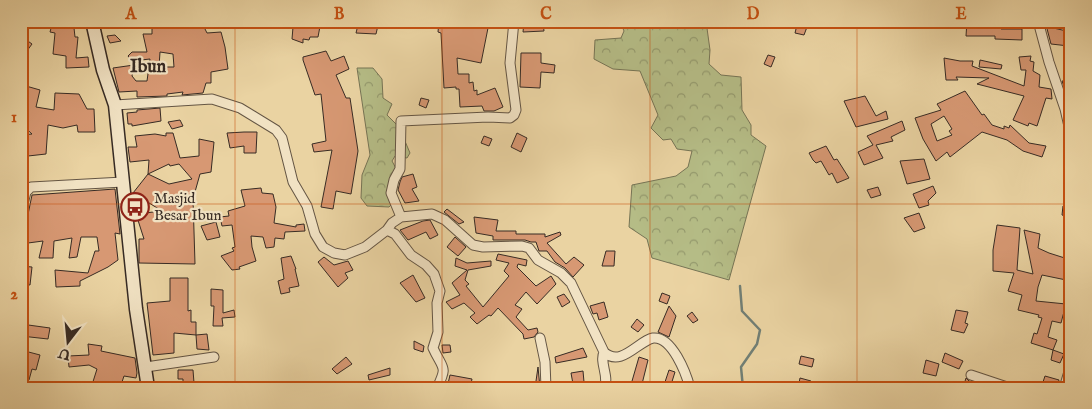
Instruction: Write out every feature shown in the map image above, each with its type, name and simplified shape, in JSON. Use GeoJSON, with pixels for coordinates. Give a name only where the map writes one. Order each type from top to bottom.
{"type":"FeatureCollection","features":[{"type":"Feature","properties":{"kind":"main road"},"geometry":{"type":"LineString","coordinates":[[92,21],[103,70],[115,105],[136,309],[148,388]]}},
{"type":"Feature","properties":{"kind":"street"},"geometry":{"type":"LineString","coordinates":[[401,217],[391,193],[394,180],[400,169],[401,121],[510,118],[514,116],[516,110],[510,63],[514,21]]}},
{"type":"Feature","properties":{"kind":"street"},"geometry":{"type":"LineString","coordinates":[[1038,21],[1071,135]]}},
{"type":"Feature","properties":{"kind":"street"},"geometry":{"type":"LineString","coordinates":[[115,105],[212,99],[229,103],[264,122],[280,134],[292,182],[307,206],[315,234],[324,247],[334,253],[345,255],[365,247],[401,217],[432,214],[445,220],[473,245],[483,247],[522,246],[529,248],[538,260],[560,273],[571,283],[604,352],[608,355],[622,355],[650,339],[658,339],[671,346],[690,388]]}},
{"type":"Feature","properties":{"kind":"street"},"geometry":{"type":"LineString","coordinates":[[21,212],[26,192],[31,187],[123,182]]}},
{"type":"Feature","properties":{"kind":"street"},"geometry":{"type":"LineString","coordinates":[[387,230],[395,234],[410,255],[426,265],[434,274],[440,291],[436,302],[438,332],[433,348],[444,368],[444,373],[437,388]]}},
{"type":"Feature","properties":{"kind":"street"},"geometry":{"type":"LineString","coordinates":[[540,338],[545,362],[546,388]]}},
{"type":"Feature","properties":{"kind":"street"},"geometry":{"type":"LineString","coordinates":[[604,352],[602,357],[606,380],[604,388]]}},
{"type":"Feature","properties":{"kind":"street"},"geometry":{"type":"LineString","coordinates":[[146,366],[214,357]]}},
{"type":"Feature","properties":{"kind":"street"},"geometry":{"type":"LineString","coordinates":[[1064,388],[1071,366]]}},
{"type":"Feature","properties":{"kind":"street"},"geometry":{"type":"LineString","coordinates":[[970,375],[1010,388]]}},
{"type":"Feature","properties":{"kind":"green space"},"geometry":{"type":"Polygon","coordinates":[[[620,21],[706,21],[710,50],[709,64],[721,75],[741,77],[742,110],[751,125],[751,135],[766,146],[729,280],[652,258],[647,239],[629,227],[632,185],[676,176],[688,167],[692,151],[677,149],[671,139],[663,140],[651,128],[658,115],[640,71],[613,69],[594,59],[595,40],[621,38],[624,31],[620,21]]]}},
{"type":"Feature","properties":{"kind":"green space"},"geometry":{"type":"Polygon","coordinates":[[[357,68],[373,68],[382,79],[383,98],[392,104],[387,115],[399,127],[410,153],[407,158],[395,156],[392,161],[399,174],[392,204],[389,207],[367,206],[361,198],[362,175],[370,155],[357,68]]]}},
{"type":"Feature","properties":{"kind":"building"},"geometry":{"type":"Polygon","coordinates":[[[53,21],[64,25],[63,21],[84,21],[85,26],[74,28],[75,37],[78,37],[76,58],[88,57],[89,67],[66,68],[66,56],[53,54],[55,33],[50,32],[53,21]]]}},
{"type":"Feature","properties":{"kind":"building"},"geometry":{"type":"Polygon","coordinates":[[[138,21],[161,21],[162,25],[172,21],[201,21],[207,33],[221,32],[228,69],[211,72],[211,83],[206,83],[203,93],[182,95],[183,92],[167,94],[167,96],[137,97],[137,91],[119,92],[113,68],[134,65],[132,76],[136,81],[147,81],[150,59],[132,61],[128,56],[132,52],[147,52],[143,34],[152,34],[152,27],[138,26],[138,21]],[[160,52],[159,67],[174,67],[173,54],[160,52]]]}},
{"type":"Feature","properties":{"kind":"building"},"geometry":{"type":"Polygon","coordinates":[[[304,21],[321,21],[318,37],[310,37],[309,40],[303,39],[303,43],[292,39],[293,27],[299,28],[300,23],[303,24],[304,21]]]}},
{"type":"Feature","properties":{"kind":"building"},"geometry":{"type":"Polygon","coordinates":[[[359,21],[379,21],[376,34],[356,33],[359,21]]]}},
{"type":"Feature","properties":{"kind":"building"},"geometry":{"type":"Polygon","coordinates":[[[439,21],[489,23],[481,63],[457,58],[458,74],[469,74],[469,83],[473,82],[474,91],[477,90],[477,95],[495,88],[503,107],[494,111],[484,111],[482,106],[460,107],[459,89],[456,89],[456,87],[444,88],[441,33],[438,32],[439,21]]]}},
{"type":"Feature","properties":{"kind":"building"},"geometry":{"type":"Polygon","coordinates":[[[967,21],[1001,21],[1001,29],[1022,29],[1022,40],[995,39],[995,36],[966,36],[967,21]]]}},
{"type":"Feature","properties":{"kind":"building"},"geometry":{"type":"Polygon","coordinates":[[[1045,21],[1050,21],[1049,27],[1071,32],[1069,46],[1051,44],[1045,21]]]}},
{"type":"Feature","properties":{"kind":"building"},"geometry":{"type":"Polygon","coordinates":[[[524,22],[543,22],[544,31],[523,32],[524,22]]]}},
{"type":"Feature","properties":{"kind":"building"},"geometry":{"type":"Polygon","coordinates":[[[797,25],[807,27],[804,35],[795,33],[797,25]]]}},
{"type":"Feature","properties":{"kind":"building"},"geometry":{"type":"Polygon","coordinates":[[[115,35],[121,41],[110,43],[107,36],[115,35]]]}},
{"type":"Feature","properties":{"kind":"building"},"geometry":{"type":"Polygon","coordinates":[[[25,39],[32,44],[21,59],[21,44],[25,39]]]}},
{"type":"Feature","properties":{"kind":"building"},"geometry":{"type":"Polygon","coordinates":[[[326,51],[331,61],[344,56],[349,69],[336,75],[346,98],[350,98],[358,151],[351,194],[336,191],[333,209],[321,207],[332,150],[314,152],[312,144],[326,141],[321,94],[315,95],[303,60],[303,57],[326,51]]]}},
{"type":"Feature","properties":{"kind":"building"},"geometry":{"type":"Polygon","coordinates":[[[521,53],[541,53],[541,63],[555,65],[554,73],[541,72],[540,88],[520,87],[521,53]]]}},
{"type":"Feature","properties":{"kind":"building"},"geometry":{"type":"Polygon","coordinates":[[[768,55],[775,57],[771,67],[764,64],[768,55]]]}},
{"type":"Feature","properties":{"kind":"building"},"geometry":{"type":"Polygon","coordinates":[[[1031,56],[1030,61],[1034,62],[1033,71],[1040,75],[1039,87],[1051,89],[1052,99],[1046,98],[1037,126],[1029,123],[1028,126],[1013,120],[1024,96],[977,84],[989,78],[956,77],[958,80],[946,80],[944,58],[973,61],[972,66],[1024,86],[1026,70],[1021,70],[1019,57],[1031,56]]]}},
{"type":"Feature","properties":{"kind":"building"},"geometry":{"type":"Polygon","coordinates":[[[980,60],[1002,65],[1001,69],[979,67],[980,60]]]}},
{"type":"Feature","properties":{"kind":"building"},"geometry":{"type":"Polygon","coordinates":[[[1062,81],[1071,81],[1071,92],[1066,92],[1062,81]]]}},
{"type":"Feature","properties":{"kind":"building"},"geometry":{"type":"Polygon","coordinates":[[[26,86],[40,90],[36,107],[54,110],[55,93],[79,94],[87,109],[94,109],[95,132],[78,132],[77,125],[63,128],[48,125],[46,154],[28,156],[26,171],[21,171],[21,135],[32,134],[21,124],[21,105],[27,99],[22,97],[26,86]]]}},
{"type":"Feature","properties":{"kind":"building"},"geometry":{"type":"Polygon","coordinates":[[[965,91],[982,115],[984,114],[992,125],[1004,129],[1004,126],[1009,128],[1010,125],[1029,143],[1046,146],[1042,157],[1023,151],[1007,140],[982,132],[950,157],[947,152],[936,161],[923,139],[915,118],[941,110],[937,104],[965,91]],[[944,116],[931,124],[937,141],[952,135],[949,131],[952,129],[944,116]]]}},
{"type":"Feature","properties":{"kind":"building"},"geometry":{"type":"Polygon","coordinates":[[[865,96],[876,116],[886,111],[888,119],[856,127],[844,101],[865,96]]]}},
{"type":"Feature","properties":{"kind":"building"},"geometry":{"type":"Polygon","coordinates":[[[421,98],[429,100],[426,108],[419,105],[421,98]]]}},
{"type":"Feature","properties":{"kind":"building"},"geometry":{"type":"Polygon","coordinates":[[[160,108],[161,121],[132,126],[132,124],[128,124],[127,113],[160,108]]]}},
{"type":"Feature","properties":{"kind":"building"},"geometry":{"type":"Polygon","coordinates":[[[180,120],[183,126],[172,129],[168,122],[180,120]]]}},
{"type":"Feature","properties":{"kind":"building"},"geometry":{"type":"Polygon","coordinates":[[[902,121],[905,130],[891,137],[893,141],[876,145],[883,158],[864,165],[858,152],[873,145],[867,136],[902,121]]]}},
{"type":"Feature","properties":{"kind":"building"},"geometry":{"type":"Polygon","coordinates":[[[257,132],[256,153],[244,153],[244,146],[230,148],[227,133],[257,132]]]}},
{"type":"Feature","properties":{"kind":"building"},"geometry":{"type":"Polygon","coordinates":[[[166,133],[173,133],[180,158],[199,156],[199,139],[214,142],[211,172],[200,174],[193,199],[195,264],[139,263],[139,239],[144,239],[136,214],[162,211],[133,193],[148,174],[149,160],[130,162],[128,147],[137,147],[135,136],[155,134],[166,136],[166,133]],[[169,164],[148,174],[169,184],[192,179],[179,164],[170,166],[169,164]]]}},
{"type":"Feature","properties":{"kind":"building"},"geometry":{"type":"Polygon","coordinates":[[[517,133],[527,138],[521,152],[511,147],[517,133]]]}},
{"type":"Feature","properties":{"kind":"building"},"geometry":{"type":"Polygon","coordinates":[[[484,136],[492,139],[489,146],[481,143],[484,136]]]}},
{"type":"Feature","properties":{"kind":"building"},"geometry":{"type":"Polygon","coordinates":[[[826,146],[834,160],[837,159],[849,178],[837,183],[832,173],[829,175],[821,161],[816,163],[813,160],[809,153],[826,146]]]}},
{"type":"Feature","properties":{"kind":"building"},"geometry":{"type":"Polygon","coordinates":[[[924,159],[930,179],[907,184],[900,161],[924,159]]]}},
{"type":"Feature","properties":{"kind":"building"},"geometry":{"type":"Polygon","coordinates":[[[413,174],[417,187],[412,189],[419,201],[405,203],[398,190],[400,182],[402,177],[413,174]]]}},
{"type":"Feature","properties":{"kind":"building"},"geometry":{"type":"Polygon","coordinates":[[[933,186],[936,193],[928,201],[929,205],[919,208],[913,194],[933,186]]]}},
{"type":"Feature","properties":{"kind":"building"},"geometry":{"type":"Polygon","coordinates":[[[878,187],[881,195],[871,198],[867,190],[878,187]]]}},
{"type":"Feature","properties":{"kind":"building"},"geometry":{"type":"Polygon","coordinates":[[[261,188],[262,193],[273,194],[276,207],[274,223],[296,227],[296,225],[304,224],[305,231],[285,232],[284,239],[275,238],[274,247],[266,248],[263,237],[251,236],[256,261],[239,267],[240,269],[232,270],[221,256],[234,251],[232,248],[235,247],[232,225],[222,226],[220,217],[229,216],[228,211],[245,206],[241,190],[261,188]]]}},
{"type":"Feature","properties":{"kind":"building"},"geometry":{"type":"Polygon","coordinates":[[[115,189],[120,234],[115,233],[118,260],[80,281],[80,286],[56,287],[55,270],[88,273],[95,251],[99,251],[97,237],[81,237],[77,257],[69,258],[72,238],[54,241],[53,258],[39,258],[43,241],[28,243],[26,258],[21,258],[21,229],[25,229],[32,195],[115,189]]]}},
{"type":"Feature","properties":{"kind":"building"},"geometry":{"type":"Polygon","coordinates":[[[1071,203],[1071,218],[1062,215],[1063,206],[1071,203]]]}},
{"type":"Feature","properties":{"kind":"building"},"geometry":{"type":"Polygon","coordinates":[[[447,209],[464,222],[459,224],[444,212],[447,209]]]}},
{"type":"Feature","properties":{"kind":"building"},"geometry":{"type":"Polygon","coordinates":[[[919,213],[925,228],[914,232],[904,218],[919,213]]]}},
{"type":"Feature","properties":{"kind":"building"},"geometry":{"type":"Polygon","coordinates":[[[474,217],[498,220],[496,231],[516,231],[516,234],[545,234],[545,237],[560,232],[561,235],[547,243],[566,264],[574,257],[584,265],[573,277],[565,268],[555,262],[547,251],[539,251],[536,242],[493,240],[493,236],[476,233],[474,217]]]}},
{"type":"Feature","properties":{"kind":"building"},"geometry":{"type":"Polygon","coordinates":[[[430,220],[438,235],[430,239],[426,232],[408,240],[400,230],[423,221],[430,220]]]}},
{"type":"Feature","properties":{"kind":"building"},"geometry":{"type":"Polygon","coordinates":[[[216,222],[220,237],[207,240],[201,226],[216,222]]]}},
{"type":"Feature","properties":{"kind":"building"},"geometry":{"type":"Polygon","coordinates":[[[997,225],[1020,228],[1017,270],[1033,274],[1024,230],[1040,234],[1038,248],[1071,260],[1071,281],[1042,275],[1038,287],[1036,301],[1066,304],[1061,323],[1052,321],[1048,337],[1057,340],[1053,350],[1031,343],[1034,333],[1037,334],[1042,318],[1038,317],[1039,315],[1018,310],[1022,295],[1008,291],[1014,273],[993,271],[993,250],[997,225]]]}},
{"type":"Feature","properties":{"kind":"building"},"geometry":{"type":"Polygon","coordinates":[[[455,237],[466,247],[458,256],[447,247],[455,237]]]}},
{"type":"Feature","properties":{"kind":"building"},"geometry":{"type":"Polygon","coordinates":[[[606,251],[615,251],[614,266],[602,266],[606,251]]]}},
{"type":"Feature","properties":{"kind":"building"},"geometry":{"type":"Polygon","coordinates":[[[498,254],[527,260],[526,266],[518,264],[517,267],[536,286],[551,276],[556,284],[537,304],[526,292],[515,305],[522,309],[516,317],[528,330],[537,328],[538,332],[534,337],[524,339],[523,334],[498,308],[491,316],[489,315],[477,324],[470,317],[475,313],[464,303],[452,309],[446,302],[460,295],[452,283],[467,270],[455,266],[456,258],[467,263],[491,261],[491,266],[468,270],[465,280],[469,284],[466,286],[483,307],[509,276],[504,271],[509,263],[496,260],[498,254]]]}},
{"type":"Feature","properties":{"kind":"building"},"geometry":{"type":"Polygon","coordinates":[[[291,256],[299,286],[289,288],[290,292],[281,294],[278,281],[284,279],[281,258],[291,256]]]}},
{"type":"Feature","properties":{"kind":"building"},"geometry":{"type":"Polygon","coordinates":[[[324,257],[334,265],[348,261],[353,270],[345,273],[348,278],[338,287],[318,262],[324,257]]]}},
{"type":"Feature","properties":{"kind":"building"},"geometry":{"type":"Polygon","coordinates":[[[21,266],[32,267],[30,285],[21,284],[21,266]]]}},
{"type":"Feature","properties":{"kind":"building"},"geometry":{"type":"Polygon","coordinates":[[[413,275],[425,298],[416,302],[400,283],[413,275]]]}},
{"type":"Feature","properties":{"kind":"building"},"geometry":{"type":"Polygon","coordinates":[[[170,278],[188,278],[188,311],[191,310],[191,322],[196,322],[196,335],[174,333],[174,353],[153,355],[147,303],[170,301],[170,278]]]}},
{"type":"Feature","properties":{"kind":"building"},"geometry":{"type":"Polygon","coordinates":[[[211,289],[223,290],[223,313],[234,310],[235,317],[222,318],[223,326],[213,326],[214,306],[211,306],[211,289]]]}},
{"type":"Feature","properties":{"kind":"building"},"geometry":{"type":"Polygon","coordinates":[[[662,293],[670,296],[667,304],[659,301],[662,293]]]}},
{"type":"Feature","properties":{"kind":"building"},"geometry":{"type":"Polygon","coordinates":[[[564,294],[570,302],[562,307],[557,297],[564,294]]]}},
{"type":"Feature","properties":{"kind":"building"},"geometry":{"type":"Polygon","coordinates":[[[604,302],[608,317],[599,320],[597,313],[593,314],[590,306],[604,302]]]}},
{"type":"Feature","properties":{"kind":"building"},"geometry":{"type":"Polygon","coordinates":[[[669,306],[676,316],[669,337],[658,332],[669,306]]]}},
{"type":"Feature","properties":{"kind":"building"},"geometry":{"type":"Polygon","coordinates":[[[956,310],[968,312],[965,323],[968,324],[964,333],[951,330],[956,310]]]}},
{"type":"Feature","properties":{"kind":"building"},"geometry":{"type":"Polygon","coordinates":[[[692,312],[698,320],[693,323],[687,316],[692,312]]]}},
{"type":"Feature","properties":{"kind":"building"},"geometry":{"type":"Polygon","coordinates":[[[637,319],[644,325],[638,332],[631,327],[637,319]]]}},
{"type":"Feature","properties":{"kind":"building"},"geometry":{"type":"Polygon","coordinates":[[[21,324],[50,328],[48,339],[21,336],[21,324]]]}},
{"type":"Feature","properties":{"kind":"building"},"geometry":{"type":"Polygon","coordinates":[[[207,334],[209,350],[197,349],[196,335],[207,334]]]}},
{"type":"Feature","properties":{"kind":"building"},"geometry":{"type":"Polygon","coordinates":[[[414,341],[424,346],[423,352],[414,349],[414,341]]]}},
{"type":"Feature","properties":{"kind":"building"},"geometry":{"type":"Polygon","coordinates":[[[88,344],[102,346],[101,351],[135,358],[136,378],[124,376],[120,388],[91,388],[97,369],[89,365],[69,367],[68,356],[89,355],[88,344]]]}},
{"type":"Feature","properties":{"kind":"building"},"geometry":{"type":"Polygon","coordinates":[[[442,345],[450,345],[451,352],[443,353],[442,345]]]}},
{"type":"Feature","properties":{"kind":"building"},"geometry":{"type":"Polygon","coordinates":[[[583,348],[587,357],[556,363],[555,357],[583,348]]]}},
{"type":"Feature","properties":{"kind":"building"},"geometry":{"type":"Polygon","coordinates":[[[21,350],[40,355],[36,370],[32,369],[29,380],[21,378],[21,350]]]}},
{"type":"Feature","properties":{"kind":"building"},"geometry":{"type":"Polygon","coordinates":[[[1053,350],[1064,354],[1060,363],[1051,360],[1053,350]]]}},
{"type":"Feature","properties":{"kind":"building"},"geometry":{"type":"Polygon","coordinates":[[[945,353],[963,361],[959,369],[942,362],[945,353]]]}},
{"type":"Feature","properties":{"kind":"building"},"geometry":{"type":"Polygon","coordinates":[[[801,356],[814,359],[812,367],[799,364],[801,356]]]}},
{"type":"Feature","properties":{"kind":"building"},"geometry":{"type":"Polygon","coordinates":[[[346,357],[352,364],[337,374],[332,369],[346,357]]]}},
{"type":"Feature","properties":{"kind":"building"},"geometry":{"type":"Polygon","coordinates":[[[639,357],[648,360],[641,388],[630,388],[639,357]]]}},
{"type":"Feature","properties":{"kind":"building"},"geometry":{"type":"Polygon","coordinates":[[[926,360],[939,364],[936,376],[923,373],[926,360]]]}},
{"type":"Feature","properties":{"kind":"building"},"geometry":{"type":"Polygon","coordinates":[[[538,367],[540,388],[535,388],[538,367]]]}},
{"type":"Feature","properties":{"kind":"building"},"geometry":{"type":"Polygon","coordinates":[[[390,368],[390,375],[369,380],[368,375],[390,368]]]}},
{"type":"Feature","properties":{"kind":"building"},"geometry":{"type":"Polygon","coordinates":[[[178,370],[193,370],[194,383],[183,383],[183,379],[178,379],[178,370]]]}},
{"type":"Feature","properties":{"kind":"building"},"geometry":{"type":"Polygon","coordinates":[[[669,370],[675,372],[670,388],[663,388],[669,370]]]}},
{"type":"Feature","properties":{"kind":"building"},"geometry":{"type":"Polygon","coordinates":[[[583,371],[584,382],[573,384],[571,373],[583,371]]]}},
{"type":"Feature","properties":{"kind":"building"},"geometry":{"type":"Polygon","coordinates":[[[450,375],[472,379],[470,388],[447,388],[450,375]]]}},
{"type":"Feature","properties":{"kind":"building"},"geometry":{"type":"Polygon","coordinates":[[[1045,376],[1059,380],[1056,388],[1042,385],[1045,376]]]}},
{"type":"Feature","properties":{"kind":"building"},"geometry":{"type":"Polygon","coordinates":[[[800,378],[811,381],[810,388],[798,388],[800,378]]]}},
{"type":"Feature","properties":{"kind":"building"},"geometry":{"type":"Polygon","coordinates":[[[966,378],[969,381],[989,388],[963,388],[966,378]]]}},
{"type":"Feature","properties":{"kind":"waterway"},"geometry":{"type":"LineString","coordinates":[[740,286],[742,311],[760,330],[757,344],[741,367],[743,388]]}},
{"type":"Feature","properties":{"kind":"place","name":"Masjid Besar Ibun"},"geometry":{"type":"Point","coordinates":[135,207]}},
{"type":"Feature","properties":{"kind":"district","name":"Ibun"},"geometry":{"type":"Point","coordinates":[148,67]}}]}
